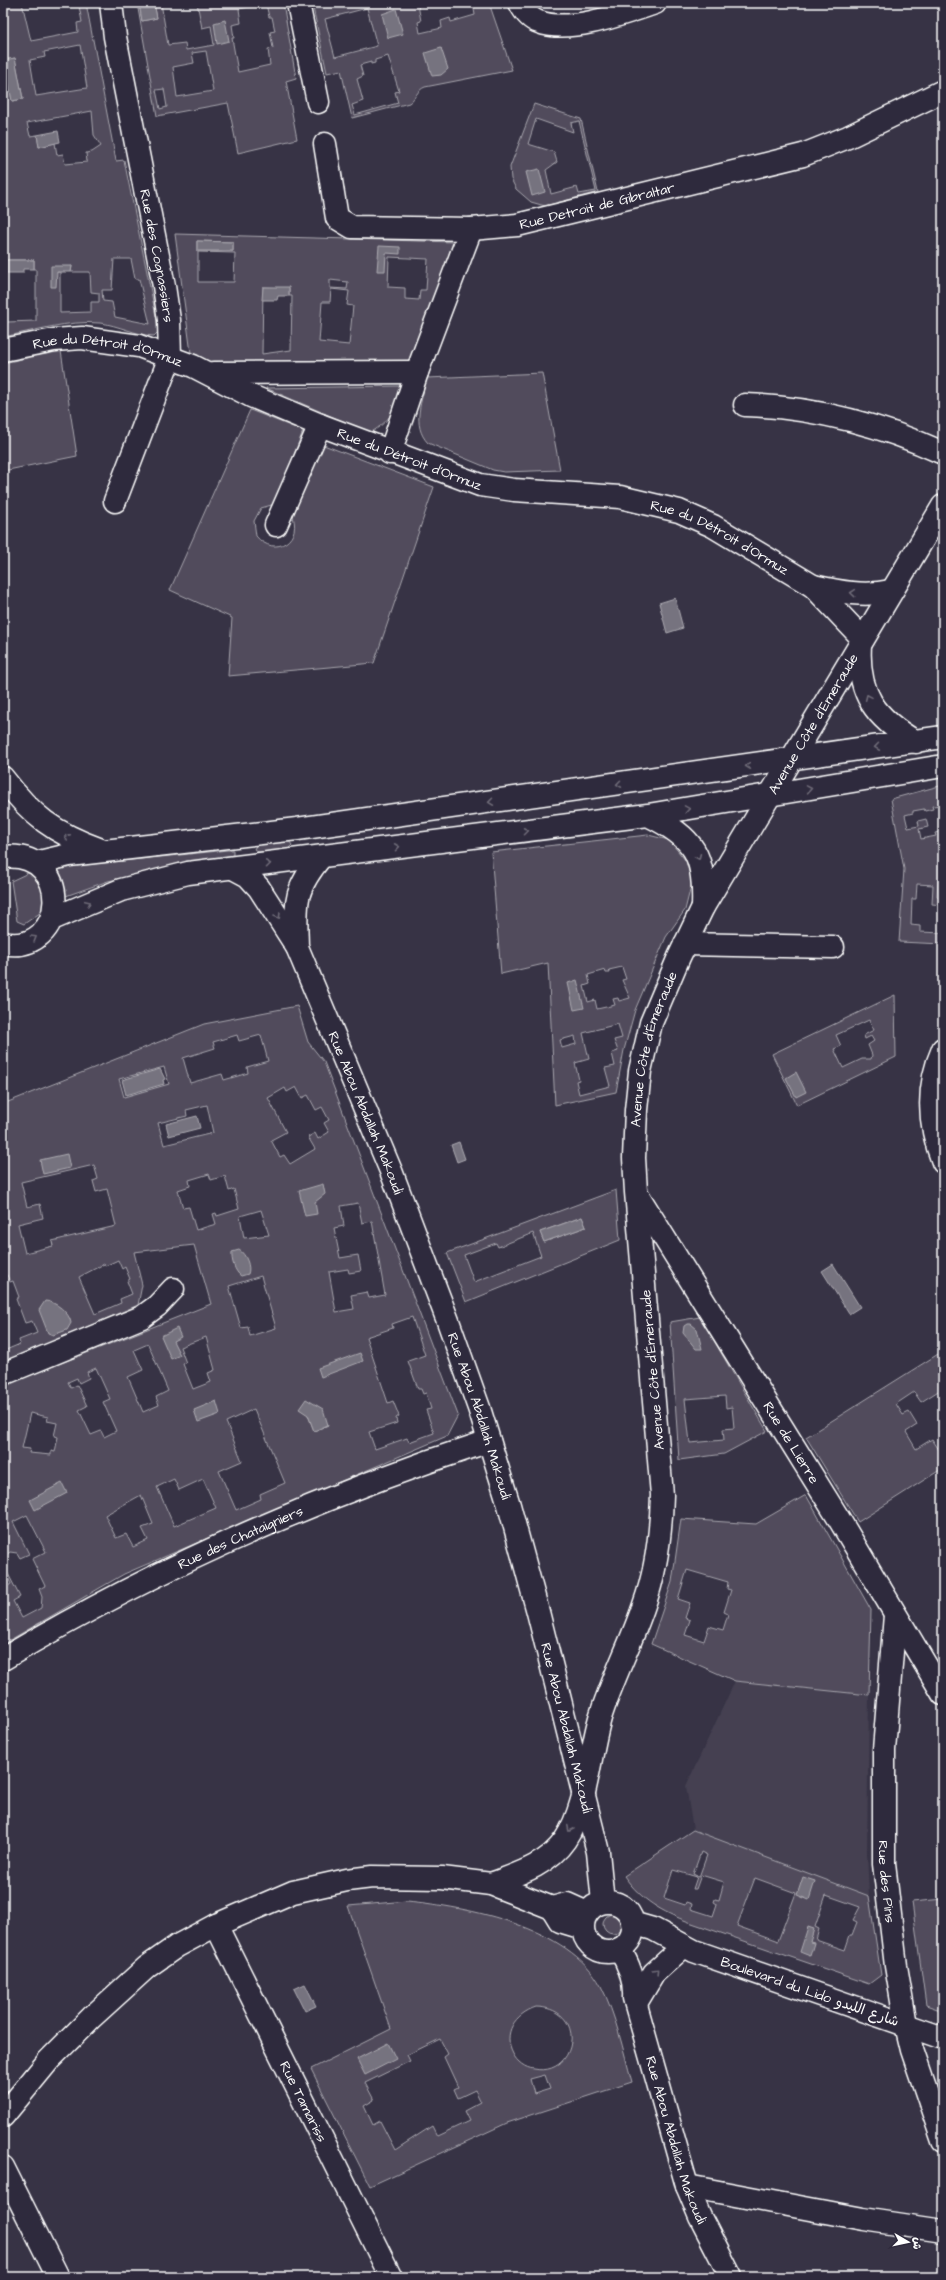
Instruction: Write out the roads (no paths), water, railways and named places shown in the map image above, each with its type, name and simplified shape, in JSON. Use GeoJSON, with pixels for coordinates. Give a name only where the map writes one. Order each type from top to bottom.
{"type":"FeatureCollection","features":[{"type":"Feature","properties":{"kind":"street","name":"Rue des Cognassiers"},"geometry":{"type":"LineString","coordinates":[[111,3],[115,37],[167,304],[170,357],[115,501]]}},
{"type":"Feature","properties":{"kind":"street"},"geometry":{"type":"LineString","coordinates":[[298,3],[318,102]]}},
{"type":"Feature","properties":{"kind":"street"},"geometry":{"type":"LineString","coordinates":[[523,9],[538,22],[554,25],[571,25],[619,14],[655,3]]}},
{"type":"Feature","properties":{"kind":"street","name":"Rue Detroit de Gibraltar"},"geometry":{"type":"LineString","coordinates":[[325,144],[337,218],[344,223],[352,227],[471,229],[517,225],[803,155],[842,140],[943,92]]}},
{"type":"Feature","properties":{"kind":"street"},"geometry":{"type":"LineString","coordinates":[[390,453],[417,372],[471,229]]}},
{"type":"Feature","properties":{"kind":"street","name":"Rue du Détroit d'Ormuz"},"geometry":{"type":"LineString","coordinates":[[3,350],[71,338],[98,339],[139,346],[210,373],[251,396],[320,425],[390,453],[480,485],[514,490],[620,497],[679,511],[713,526],[813,586],[861,642]]}},
{"type":"Feature","properties":{"kind":"street"},"geometry":{"type":"LineString","coordinates":[[210,373],[417,372]]}},
{"type":"Feature","properties":{"kind":"street"},"geometry":{"type":"LineString","coordinates":[[745,405],[781,406],[819,412],[880,430],[943,453]]}},
{"type":"Feature","properties":{"kind":"street"},"geometry":{"type":"LineString","coordinates":[[276,525],[320,425]]}},
{"type":"Feature","properties":{"kind":"street","name":"Avenue Côte d'Emeraude"},"geometry":{"type":"LineString","coordinates":[[685,944],[703,907],[771,796],[891,591],[943,506]]}},
{"type":"Feature","properties":{"kind":"street","name":"Rue du Détroit d'Ormuz"},"geometry":{"type":"LineString","coordinates":[[813,586],[850,594],[891,591]]}},
{"type":"Feature","properties":{"kind":"street"},"geometry":{"type":"LineString","coordinates":[[861,642],[860,672],[870,702],[888,724],[916,742]]}},
{"type":"Feature","properties":{"kind":"street"},"geometry":{"type":"LineString","coordinates":[[34,863],[69,854],[297,829],[943,737]]}},
{"type":"Feature","properties":{"kind":"street"},"geometry":{"type":"LineString","coordinates":[[52,919],[120,890],[154,880],[233,868],[648,815],[771,796],[943,766]]}},
{"type":"Feature","properties":{"kind":"street"},"geometry":{"type":"LineString","coordinates":[[3,778],[37,816],[56,831],[104,851]]}},
{"type":"Feature","properties":{"kind":"street"},"geometry":{"type":"LineString","coordinates":[[648,815],[680,832],[693,847],[702,869],[703,907]]}},
{"type":"Feature","properties":{"kind":"street"},"geometry":{"type":"LineString","coordinates":[[3,856],[25,858],[34,863],[49,878],[54,887],[56,898],[52,919],[46,928],[30,941],[5,947]]}},
{"type":"Feature","properties":{"kind":"street","name":"Rue Abou Abdallah Makoudi"},"geometry":{"type":"LineString","coordinates":[[297,947],[296,909],[298,892],[312,868],[321,857]]}},
{"type":"Feature","properties":{"kind":"street","name":"Rue Abou Abdallah Makoudi"},"geometry":{"type":"LineString","coordinates":[[233,868],[248,876],[259,888],[297,947],[391,1171],[448,1321],[509,1505],[538,1612],[598,1852],[591,1914]]}},
{"type":"Feature","properties":{"kind":"street"},"geometry":{"type":"LineString","coordinates":[[685,944],[832,947]]}},
{"type":"Feature","properties":{"kind":"street","name":"Avenue Côte d'Émeraude"},"geometry":{"type":"LineString","coordinates":[[491,1884],[519,1874],[554,1853],[565,1840],[574,1821],[589,1774],[604,1706],[650,1587],[660,1536],[662,1482],[636,1192],[635,1131],[644,1050],[659,1001],[685,944]]}},
{"type":"Feature","properties":{"kind":"street"},"geometry":{"type":"LineString","coordinates":[[943,1049],[931,1089],[932,1125],[943,1162]]}},
{"type":"Feature","properties":{"kind":"street","name":"Rue de Lierre"},"geometry":{"type":"LineString","coordinates":[[636,1192],[839,1519],[895,1616],[943,1694]]}},
{"type":"Feature","properties":{"kind":"street"},"geometry":{"type":"LineString","coordinates":[[3,1374],[142,1317],[157,1306],[173,1289]]}},
{"type":"Feature","properties":{"kind":"street","name":"Rue des Chataigniers"},"geometry":{"type":"LineString","coordinates":[[3,1659],[71,1620],[190,1559],[346,1492],[488,1441]]}},
{"type":"Feature","properties":{"kind":"street","name":"Rue des Pins"},"geometry":{"type":"LineString","coordinates":[[895,1616],[884,1750],[884,1864],[895,1960],[906,2025],[912,2050],[943,2141]]}},
{"type":"Feature","properties":{"kind":"street"},"geometry":{"type":"LineString","coordinates":[[3,2116],[49,2060],[119,1991],[177,1946],[216,1925],[274,1899],[312,1887],[372,1877],[412,1877],[491,1884],[552,1908],[560,1921],[591,1914],[619,1904],[630,1916],[621,1941],[599,1950],[588,1942],[591,1914]]}},
{"type":"Feature","properties":{"kind":"street","name":"Rue Tamariss"},"geometry":{"type":"LineString","coordinates":[[216,1925],[391,2277]]}},
{"type":"Feature","properties":{"kind":"street","name":"Rue Abou Abdallah Makoudi"},"geometry":{"type":"LineString","coordinates":[[621,1941],[626,1993],[635,2001],[687,2186],[700,2217],[731,2277]]}},
{"type":"Feature","properties":{"kind":"street","name":"Boulevard du Lido شارع الليدو"},"geometry":{"type":"LineString","coordinates":[[621,1941],[681,1945],[943,2038]]}},
{"type":"Feature","properties":{"kind":"street"},"geometry":{"type":"LineString","coordinates":[[635,2001],[654,1973],[681,1945]]}},
{"type":"Feature","properties":{"kind":"street"},"geometry":{"type":"LineString","coordinates":[[3,2168],[58,2277]]}},
{"type":"Feature","properties":{"kind":"street"},"geometry":{"type":"LineString","coordinates":[[687,2186],[863,2219],[943,2231]]}}]}
